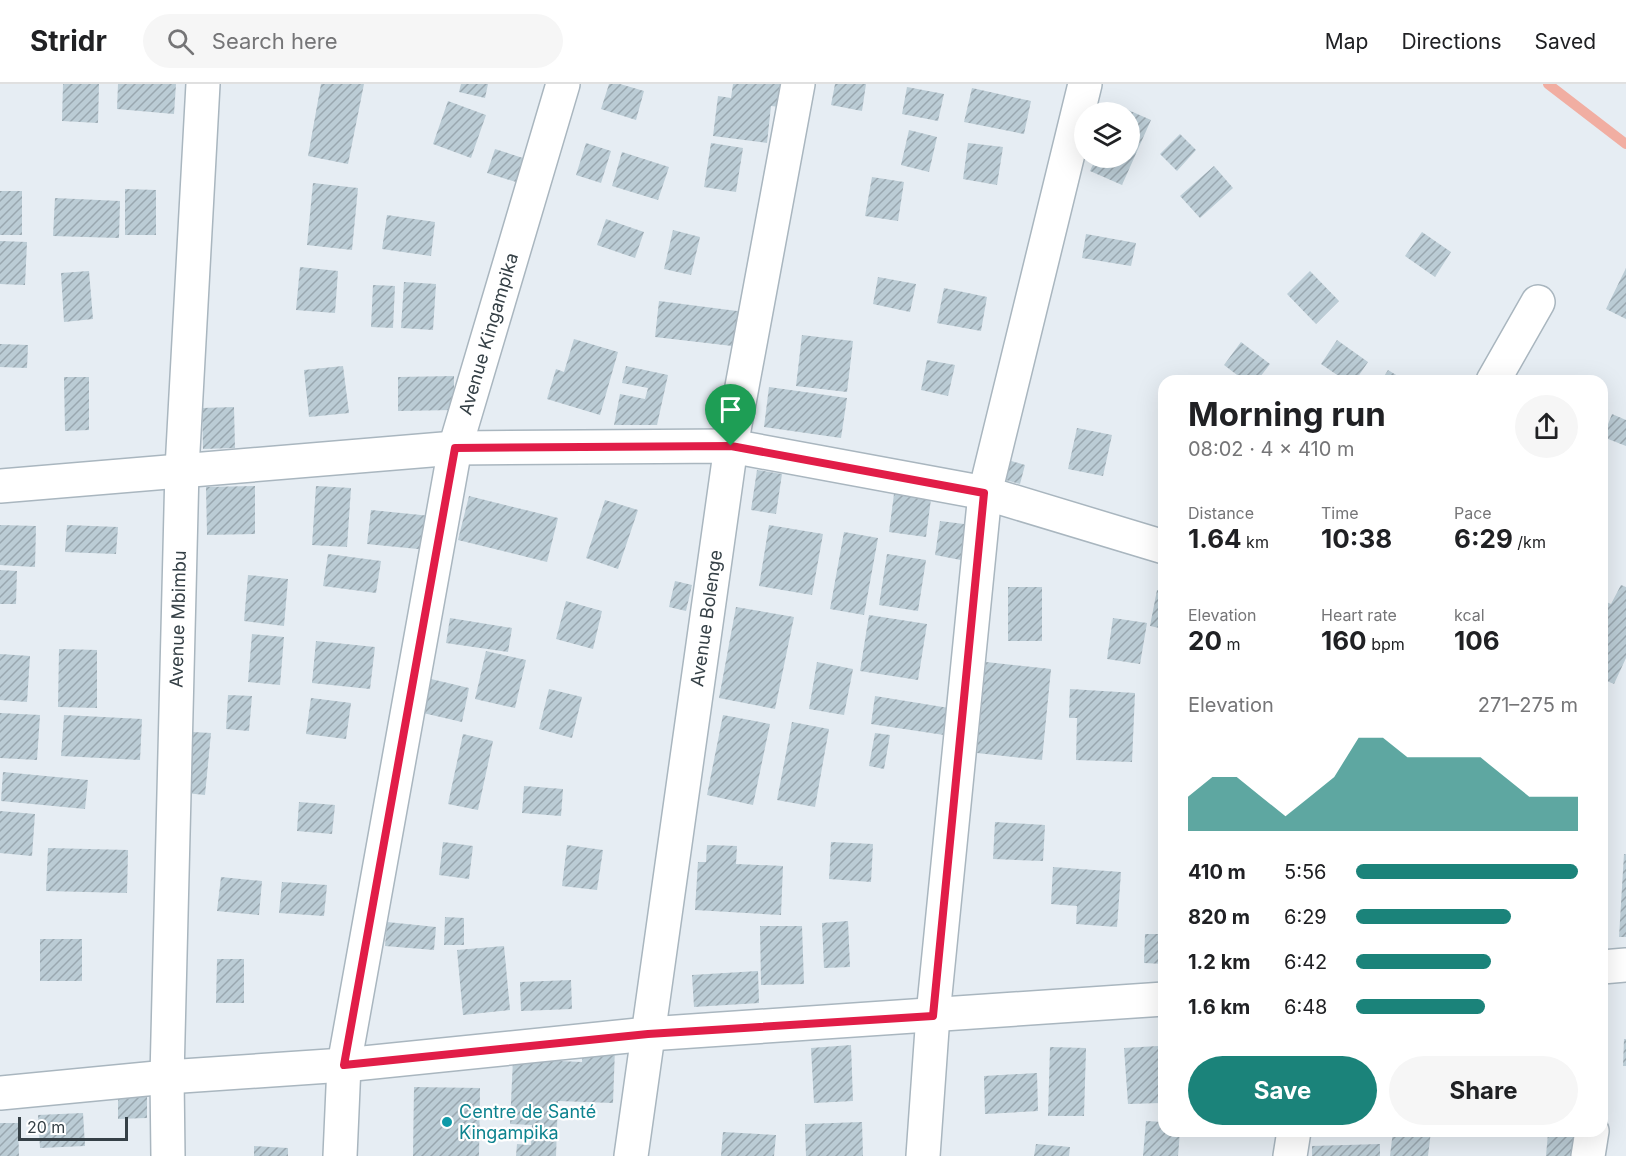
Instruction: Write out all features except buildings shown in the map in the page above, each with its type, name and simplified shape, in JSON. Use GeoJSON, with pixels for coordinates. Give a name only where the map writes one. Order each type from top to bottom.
{"type":"FeatureCollection","features":[{"type":"Feature","properties":{"kind":"street","name":"Avenue Mbimbu"},"geometry":{"type":"LineString","coordinates":[[168,1156],[167,1077],[182,470],[203,84]]}},
{"type":"Feature","properties":{"kind":"street","name":"Avenue Kingampika"},"geometry":{"type":"LineString","coordinates":[[340,1156],[344,1065],[455,448],[563,84]]}},
{"type":"Feature","properties":{"kind":"street","name":"Avenue Bolenge"},"geometry":{"type":"LineString","coordinates":[[631,1156],[731,446],[798,84]]}},
{"type":"Feature","properties":{"kind":"street"},"geometry":{"type":"LineString","coordinates":[[923,1156],[933,1016],[984,493],[1085,84]]}},
{"type":"Feature","properties":{"kind":"street"},"geometry":{"type":"LineString","coordinates":[[1496,375],[1538,302]]}},
{"type":"Feature","properties":{"kind":"street"},"geometry":{"type":"LineString","coordinates":[[0,486],[455,448],[731,446],[984,493],[1158,545]]}},
{"type":"Feature","properties":{"kind":"street"},"geometry":{"type":"LineString","coordinates":[[1608,966],[1626,965]]}},
{"type":"Feature","properties":{"kind":"street"},"geometry":{"type":"LineString","coordinates":[[0,1093],[167,1077],[344,1065],[648,1034],[1158,999]]}},
{"type":"Feature","properties":{"kind":"street"},"geometry":{"type":"LineString","coordinates":[[1290,1156],[1293,1137]]}},
{"type":"Feature","properties":{"kind":"street"},"geometry":{"type":"LineString","coordinates":[[1588,1156],[1591,1137]]}},
{"type":"Feature","properties":{"kind":"waterway"},"geometry":{"type":"LineString","coordinates":[[1548,84],[1626,144]]}},
{"type":"Feature","properties":{"kind":"place","name":"Centre de Santé Kingampika"},"geometry":{"type":"Point","coordinates":[447,1122]}},
{"type":"Feature","properties":{"kind":"route"},"geometry":{"type":"LineString","coordinates":[[731,446],[984,493],[933,1016],[648,1034],[344,1065],[455,448],[731,446]]}}]}
